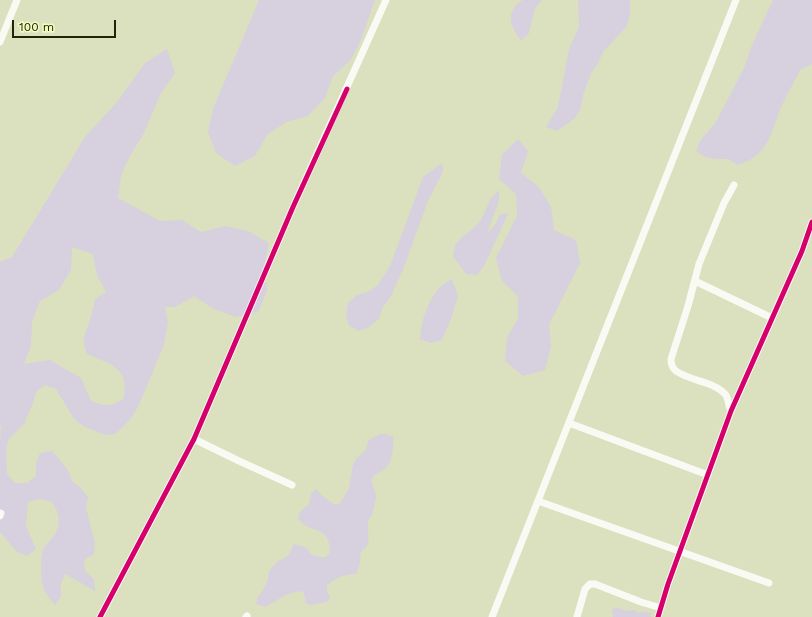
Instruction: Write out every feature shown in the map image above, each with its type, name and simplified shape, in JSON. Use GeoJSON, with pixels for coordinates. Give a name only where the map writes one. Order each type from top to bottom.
{"type":"FeatureCollection","features":[{"type":"Feature","properties":{"kind":"street"},"geometry":{"type":"LineString","coordinates":[[0,42],[17,0]]}},
{"type":"Feature","properties":{"kind":"street"},"geometry":{"type":"LineString","coordinates":[[100,617],[194,439],[293,207],[386,0]]}},
{"type":"Feature","properties":{"kind":"street"},"geometry":{"type":"LineString","coordinates":[[492,617],[736,0]]}},
{"type":"Feature","properties":{"kind":"street"},"geometry":{"type":"LineString","coordinates":[[731,411],[727,397],[721,390],[676,371],[671,365],[671,356],[699,264],[724,203],[734,185]]}},
{"type":"Feature","properties":{"kind":"street"},"geometry":{"type":"LineString","coordinates":[[658,617],[680,551],[731,411],[802,251],[812,222]]}},
{"type":"Feature","properties":{"kind":"street"},"geometry":{"type":"LineString","coordinates":[[695,281],[772,318]]}},
{"type":"Feature","properties":{"kind":"street"},"geometry":{"type":"LineString","coordinates":[[569,423],[708,475]]}},
{"type":"Feature","properties":{"kind":"street"},"geometry":{"type":"LineString","coordinates":[[194,439],[239,462],[292,486]]}},
{"type":"Feature","properties":{"kind":"street"},"geometry":{"type":"LineString","coordinates":[[538,501],[769,583]]}},
{"type":"Feature","properties":{"kind":"street"},"geometry":{"type":"LineString","coordinates":[[577,617],[585,589],[587,586],[592,584],[661,608]]}},
{"type":"Feature","properties":{"kind":"shaded area"},"geometry":{"type":"Polygon","coordinates":[[[259,0],[375,0],[361,40],[350,61],[333,76],[325,98],[308,116],[286,122],[267,135],[255,156],[235,166],[216,153],[208,132],[213,109],[259,0]]]}},
{"type":"Feature","properties":{"kind":"shaded area"},"geometry":{"type":"Polygon","coordinates":[[[522,0],[542,0],[535,8],[529,33],[521,41],[512,26],[511,14],[514,7],[522,0]]]}},
{"type":"Feature","properties":{"kind":"shaded area"},"geometry":{"type":"Polygon","coordinates":[[[578,0],[630,0],[630,14],[627,26],[603,52],[591,73],[583,95],[581,108],[575,118],[557,131],[546,127],[558,107],[569,49],[579,27],[578,0]]]}},
{"type":"Feature","properties":{"kind":"shaded area"},"geometry":{"type":"Polygon","coordinates":[[[773,0],[812,0],[812,64],[800,70],[779,111],[769,139],[758,154],[738,165],[728,159],[705,157],[696,151],[700,141],[716,122],[744,68],[752,45],[773,0]]]}},
{"type":"Feature","properties":{"kind":"shaded area"},"geometry":{"type":"Polygon","coordinates":[[[167,49],[175,73],[161,93],[143,135],[131,154],[121,175],[118,198],[160,221],[182,220],[201,232],[225,226],[248,231],[269,243],[264,266],[267,290],[259,311],[236,317],[214,309],[194,296],[175,307],[165,307],[168,322],[164,345],[138,407],[132,417],[116,434],[105,435],[83,426],[74,419],[56,389],[45,385],[36,392],[24,424],[8,440],[6,451],[7,474],[15,483],[27,483],[36,476],[36,464],[40,453],[52,451],[68,470],[72,481],[81,488],[88,497],[86,508],[95,543],[94,554],[84,560],[85,571],[94,579],[95,591],[65,574],[61,584],[61,596],[55,605],[43,587],[41,574],[41,557],[43,550],[55,534],[59,523],[56,508],[51,501],[40,499],[28,502],[26,526],[36,549],[27,556],[17,552],[0,532],[0,262],[12,257],[85,137],[118,101],[145,63],[167,49]],[[72,247],[71,270],[59,290],[40,301],[32,322],[31,346],[24,364],[50,360],[81,378],[91,401],[108,405],[124,398],[125,387],[124,379],[121,373],[111,364],[87,354],[84,344],[84,337],[96,298],[106,292],[97,275],[93,254],[72,247]]]}},
{"type":"Feature","properties":{"kind":"shaded area"},"geometry":{"type":"Polygon","coordinates":[[[518,139],[528,151],[521,173],[539,187],[551,207],[554,230],[576,240],[580,263],[549,325],[551,347],[545,370],[523,376],[505,361],[507,338],[518,318],[518,296],[502,281],[496,258],[517,216],[516,194],[499,179],[502,155],[518,139]]]}},
{"type":"Feature","properties":{"kind":"shaded area"},"geometry":{"type":"Polygon","coordinates":[[[442,163],[443,171],[428,201],[404,267],[390,298],[383,307],[379,318],[371,326],[359,331],[349,326],[346,315],[348,303],[357,295],[368,292],[378,285],[390,266],[423,177],[442,163]]]}},
{"type":"Feature","properties":{"kind":"shaded area"},"geometry":{"type":"Polygon","coordinates":[[[499,190],[499,201],[487,233],[495,225],[500,214],[508,214],[484,266],[477,275],[466,274],[453,256],[455,245],[481,220],[491,198],[499,190]]]}},
{"type":"Feature","properties":{"kind":"shaded area"},"geometry":{"type":"Polygon","coordinates":[[[452,279],[458,296],[451,319],[442,340],[431,343],[420,339],[426,311],[432,298],[441,286],[452,279]]]}},
{"type":"Feature","properties":{"kind":"shaded area"},"geometry":{"type":"Polygon","coordinates":[[[380,434],[394,437],[392,456],[389,464],[373,476],[372,485],[376,496],[372,515],[368,522],[369,542],[361,551],[360,563],[356,574],[344,576],[329,583],[327,586],[327,592],[330,597],[327,602],[310,605],[305,602],[305,596],[302,591],[287,595],[266,607],[256,604],[267,582],[268,574],[273,566],[288,556],[294,544],[307,548],[312,555],[317,557],[326,557],[330,553],[327,537],[323,533],[303,523],[298,518],[300,512],[309,504],[311,493],[317,489],[320,494],[335,505],[340,503],[349,488],[353,464],[365,451],[369,440],[380,434]]]}},
{"type":"Feature","properties":{"kind":"shaded area"},"geometry":{"type":"Polygon","coordinates":[[[618,608],[628,611],[634,610],[639,613],[651,613],[651,617],[613,617],[612,609],[618,608]]]}},
{"type":"Feature","properties":{"kind":"cycle path"},"geometry":{"type":"LineString","coordinates":[[100,617],[194,439],[293,207],[347,89]]}},
{"type":"Feature","properties":{"kind":"cycle path"},"geometry":{"type":"LineString","coordinates":[[658,617],[668,584],[731,411],[802,251],[812,222]]}}]}
